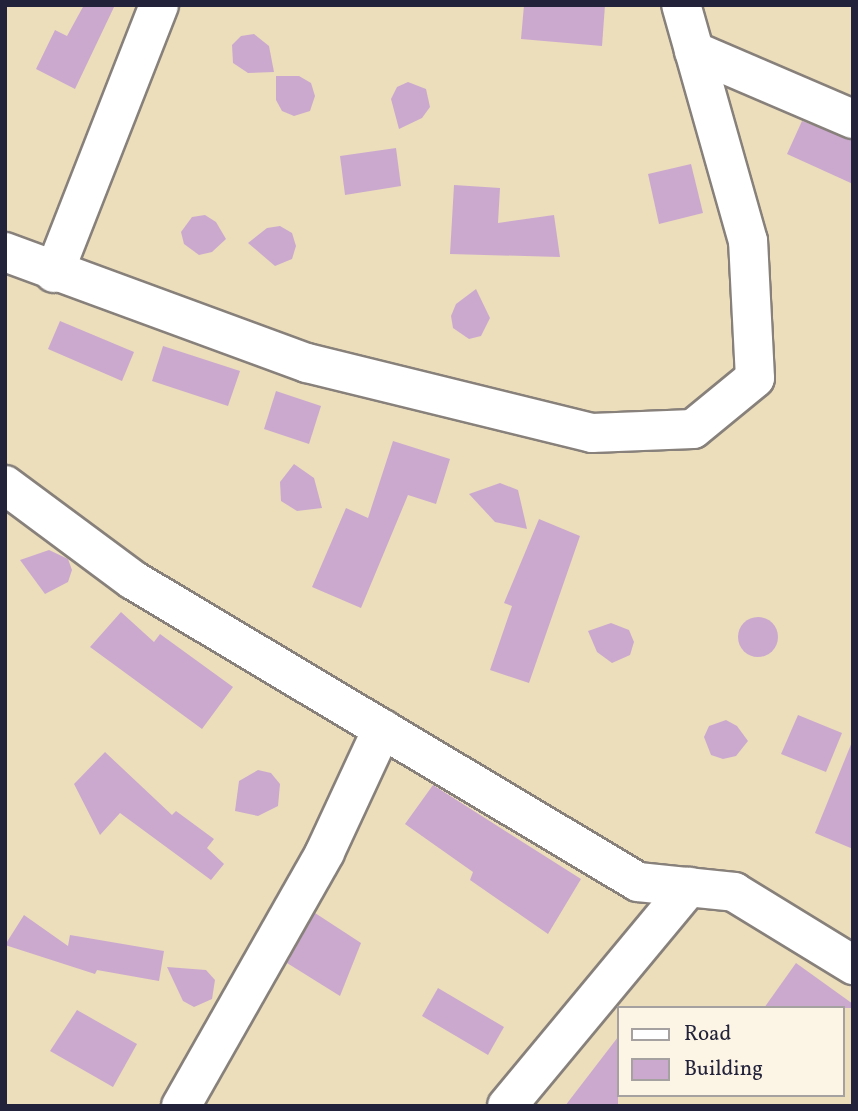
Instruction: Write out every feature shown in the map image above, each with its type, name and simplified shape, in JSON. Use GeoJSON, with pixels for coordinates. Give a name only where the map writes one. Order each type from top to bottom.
{"type":"FeatureCollection","features":[{"type":"Feature","properties":{"kind":"street"},"geometry":{"type":"LineString","coordinates":[[54,272],[159,5]]}},
{"type":"Feature","properties":{"kind":"street"},"geometry":{"type":"LineString","coordinates":[[5,252],[307,363],[592,433],[693,429],[755,378],[748,241],[681,5]]}},
{"type":"Feature","properties":{"kind":"street"},"geometry":{"type":"LineString","coordinates":[[694,51],[853,119]]}},
{"type":"Feature","properties":{"kind":"street"},"geometry":{"type":"LineString","coordinates":[[5,485],[133,580],[638,882],[734,892],[853,965]]}},
{"type":"Feature","properties":{"kind":"street"},"geometry":{"type":"LineString","coordinates":[[181,1106],[325,852],[382,729]]}},
{"type":"Feature","properties":{"kind":"street"},"geometry":{"type":"LineString","coordinates":[[507,1106],[689,887]]}},
{"type":"Feature","properties":{"kind":"building"},"geometry":{"type":"Polygon","coordinates":[[[84,5],[115,5],[75,89],[36,69],[55,30],[67,36],[84,5]]]}},
{"type":"Feature","properties":{"kind":"building"},"geometry":{"type":"Polygon","coordinates":[[[524,5],[605,5],[602,46],[521,39],[524,5]]]}},
{"type":"Feature","properties":{"kind":"building"},"geometry":{"type":"Polygon","coordinates":[[[254,34],[269,46],[274,72],[248,73],[233,63],[232,45],[241,36],[254,34]]]}},
{"type":"Feature","properties":{"kind":"building"},"geometry":{"type":"Polygon","coordinates":[[[276,76],[299,76],[311,83],[315,96],[310,111],[294,116],[282,111],[276,100],[276,76]]]}},
{"type":"Feature","properties":{"kind":"building"},"geometry":{"type":"Polygon","coordinates":[[[408,82],[426,89],[430,107],[422,118],[399,129],[391,99],[397,87],[408,82]]]}},
{"type":"Feature","properties":{"kind":"building"},"geometry":{"type":"Polygon","coordinates":[[[802,121],[853,140],[853,184],[787,154],[802,121]]]}},
{"type":"Feature","properties":{"kind":"building"},"geometry":{"type":"Polygon","coordinates":[[[396,148],[401,186],[345,195],[340,156],[396,148]]]}},
{"type":"Feature","properties":{"kind":"building"},"geometry":{"type":"Polygon","coordinates":[[[691,164],[703,213],[659,224],[648,174],[691,164]]]}},
{"type":"Feature","properties":{"kind":"building"},"geometry":{"type":"Polygon","coordinates":[[[454,185],[500,188],[498,223],[554,215],[560,257],[450,254],[454,185]]]}},
{"type":"Feature","properties":{"kind":"building"},"geometry":{"type":"Polygon","coordinates":[[[205,215],[216,222],[226,239],[212,252],[199,255],[184,244],[181,232],[192,217],[205,215]]]}},
{"type":"Feature","properties":{"kind":"building"},"geometry":{"type":"Polygon","coordinates":[[[280,226],[292,233],[296,246],[292,259],[275,266],[248,243],[267,228],[280,226]]]}},
{"type":"Feature","properties":{"kind":"building"},"geometry":{"type":"Polygon","coordinates":[[[476,289],[490,318],[481,336],[469,339],[453,328],[451,316],[456,304],[476,289]]]}},
{"type":"Feature","properties":{"kind":"building"},"geometry":{"type":"Polygon","coordinates":[[[60,321],[134,352],[122,381],[48,349],[60,321]]]}},
{"type":"Feature","properties":{"kind":"building"},"geometry":{"type":"Polygon","coordinates":[[[163,346],[240,371],[228,406],[152,381],[163,346]]]}},
{"type":"Feature","properties":{"kind":"building"},"geometry":{"type":"Polygon","coordinates":[[[276,391],[321,406],[309,444],[264,429],[276,391]]]}},
{"type":"Feature","properties":{"kind":"building"},"geometry":{"type":"Polygon","coordinates":[[[393,441],[450,459],[436,504],[408,495],[361,608],[312,587],[346,508],[368,518],[393,441]]]}},
{"type":"Feature","properties":{"kind":"building"},"geometry":{"type":"Polygon","coordinates":[[[294,464],[314,478],[322,508],[297,511],[281,501],[280,482],[294,464]]]}},
{"type":"Feature","properties":{"kind":"building"},"geometry":{"type":"Polygon","coordinates":[[[500,483],[518,490],[527,529],[495,522],[469,494],[500,483]]]}},
{"type":"Feature","properties":{"kind":"building"},"geometry":{"type":"Polygon","coordinates":[[[539,519],[580,536],[529,683],[490,670],[512,606],[504,603],[539,519]]]}},
{"type":"Feature","properties":{"kind":"building"},"geometry":{"type":"Polygon","coordinates":[[[49,550],[68,559],[72,570],[68,582],[45,594],[20,560],[49,550]]]}},
{"type":"Feature","properties":{"kind":"building"},"geometry":{"type":"Polygon","coordinates":[[[121,612],[154,642],[160,634],[233,687],[202,729],[90,647],[121,612]]]}},
{"type":"Feature","properties":{"kind":"building"},"geometry":{"type":"Polygon","coordinates":[[[758,617],[772,623],[778,637],[772,651],[758,657],[744,651],[738,637],[744,623],[758,617]]]}},
{"type":"Feature","properties":{"kind":"building"},"geometry":{"type":"Polygon","coordinates":[[[611,623],[629,630],[634,642],[630,655],[612,663],[597,652],[588,631],[611,623]]]}},
{"type":"Feature","properties":{"kind":"building"},"geometry":{"type":"Polygon","coordinates":[[[798,715],[842,733],[826,772],[781,754],[798,715]]]}},
{"type":"Feature","properties":{"kind":"building"},"geometry":{"type":"Polygon","coordinates":[[[726,720],[737,726],[748,741],[736,756],[723,759],[711,755],[704,737],[709,726],[726,720]]]}},
{"type":"Feature","properties":{"kind":"building"},"geometry":{"type":"Polygon","coordinates":[[[853,743],[853,849],[815,833],[853,743]]]}},
{"type":"Feature","properties":{"kind":"building"},"geometry":{"type":"Polygon","coordinates":[[[105,752],[172,815],[176,811],[214,839],[207,848],[224,864],[211,880],[120,813],[100,835],[74,784],[105,752]]]}},
{"type":"Feature","properties":{"kind":"building"},"geometry":{"type":"Polygon","coordinates":[[[258,770],[271,773],[280,784],[278,806],[258,816],[235,811],[239,781],[258,770]]]}},
{"type":"Feature","properties":{"kind":"building"},"geometry":{"type":"Polygon","coordinates":[[[433,785],[581,879],[548,934],[470,880],[473,872],[405,824],[433,785]]]}},
{"type":"Feature","properties":{"kind":"building"},"geometry":{"type":"Polygon","coordinates":[[[315,913],[361,943],[340,996],[287,963],[315,913]]]}},
{"type":"Feature","properties":{"kind":"building"},"geometry":{"type":"Polygon","coordinates":[[[24,915],[68,946],[70,935],[164,951],[159,981],[97,970],[95,974],[5,945],[24,915]]]}},
{"type":"Feature","properties":{"kind":"building"},"geometry":{"type":"Polygon","coordinates":[[[796,963],[853,1004],[853,1008],[844,1006],[765,1006],[796,963]]]}},
{"type":"Feature","properties":{"kind":"building"},"geometry":{"type":"Polygon","coordinates":[[[167,967],[206,970],[215,980],[212,999],[194,1007],[183,1001],[167,967]]]}},
{"type":"Feature","properties":{"kind":"building"},"geometry":{"type":"Polygon","coordinates":[[[438,988],[504,1027],[488,1055],[422,1016],[438,988]]]}},
{"type":"Feature","properties":{"kind":"building"},"geometry":{"type":"Polygon","coordinates":[[[77,1010],[137,1044],[113,1087],[50,1051],[77,1010]]]}},
{"type":"Feature","properties":{"kind":"building"},"geometry":{"type":"Polygon","coordinates":[[[616,1040],[618,1106],[565,1106],[616,1040]]]}}]}
